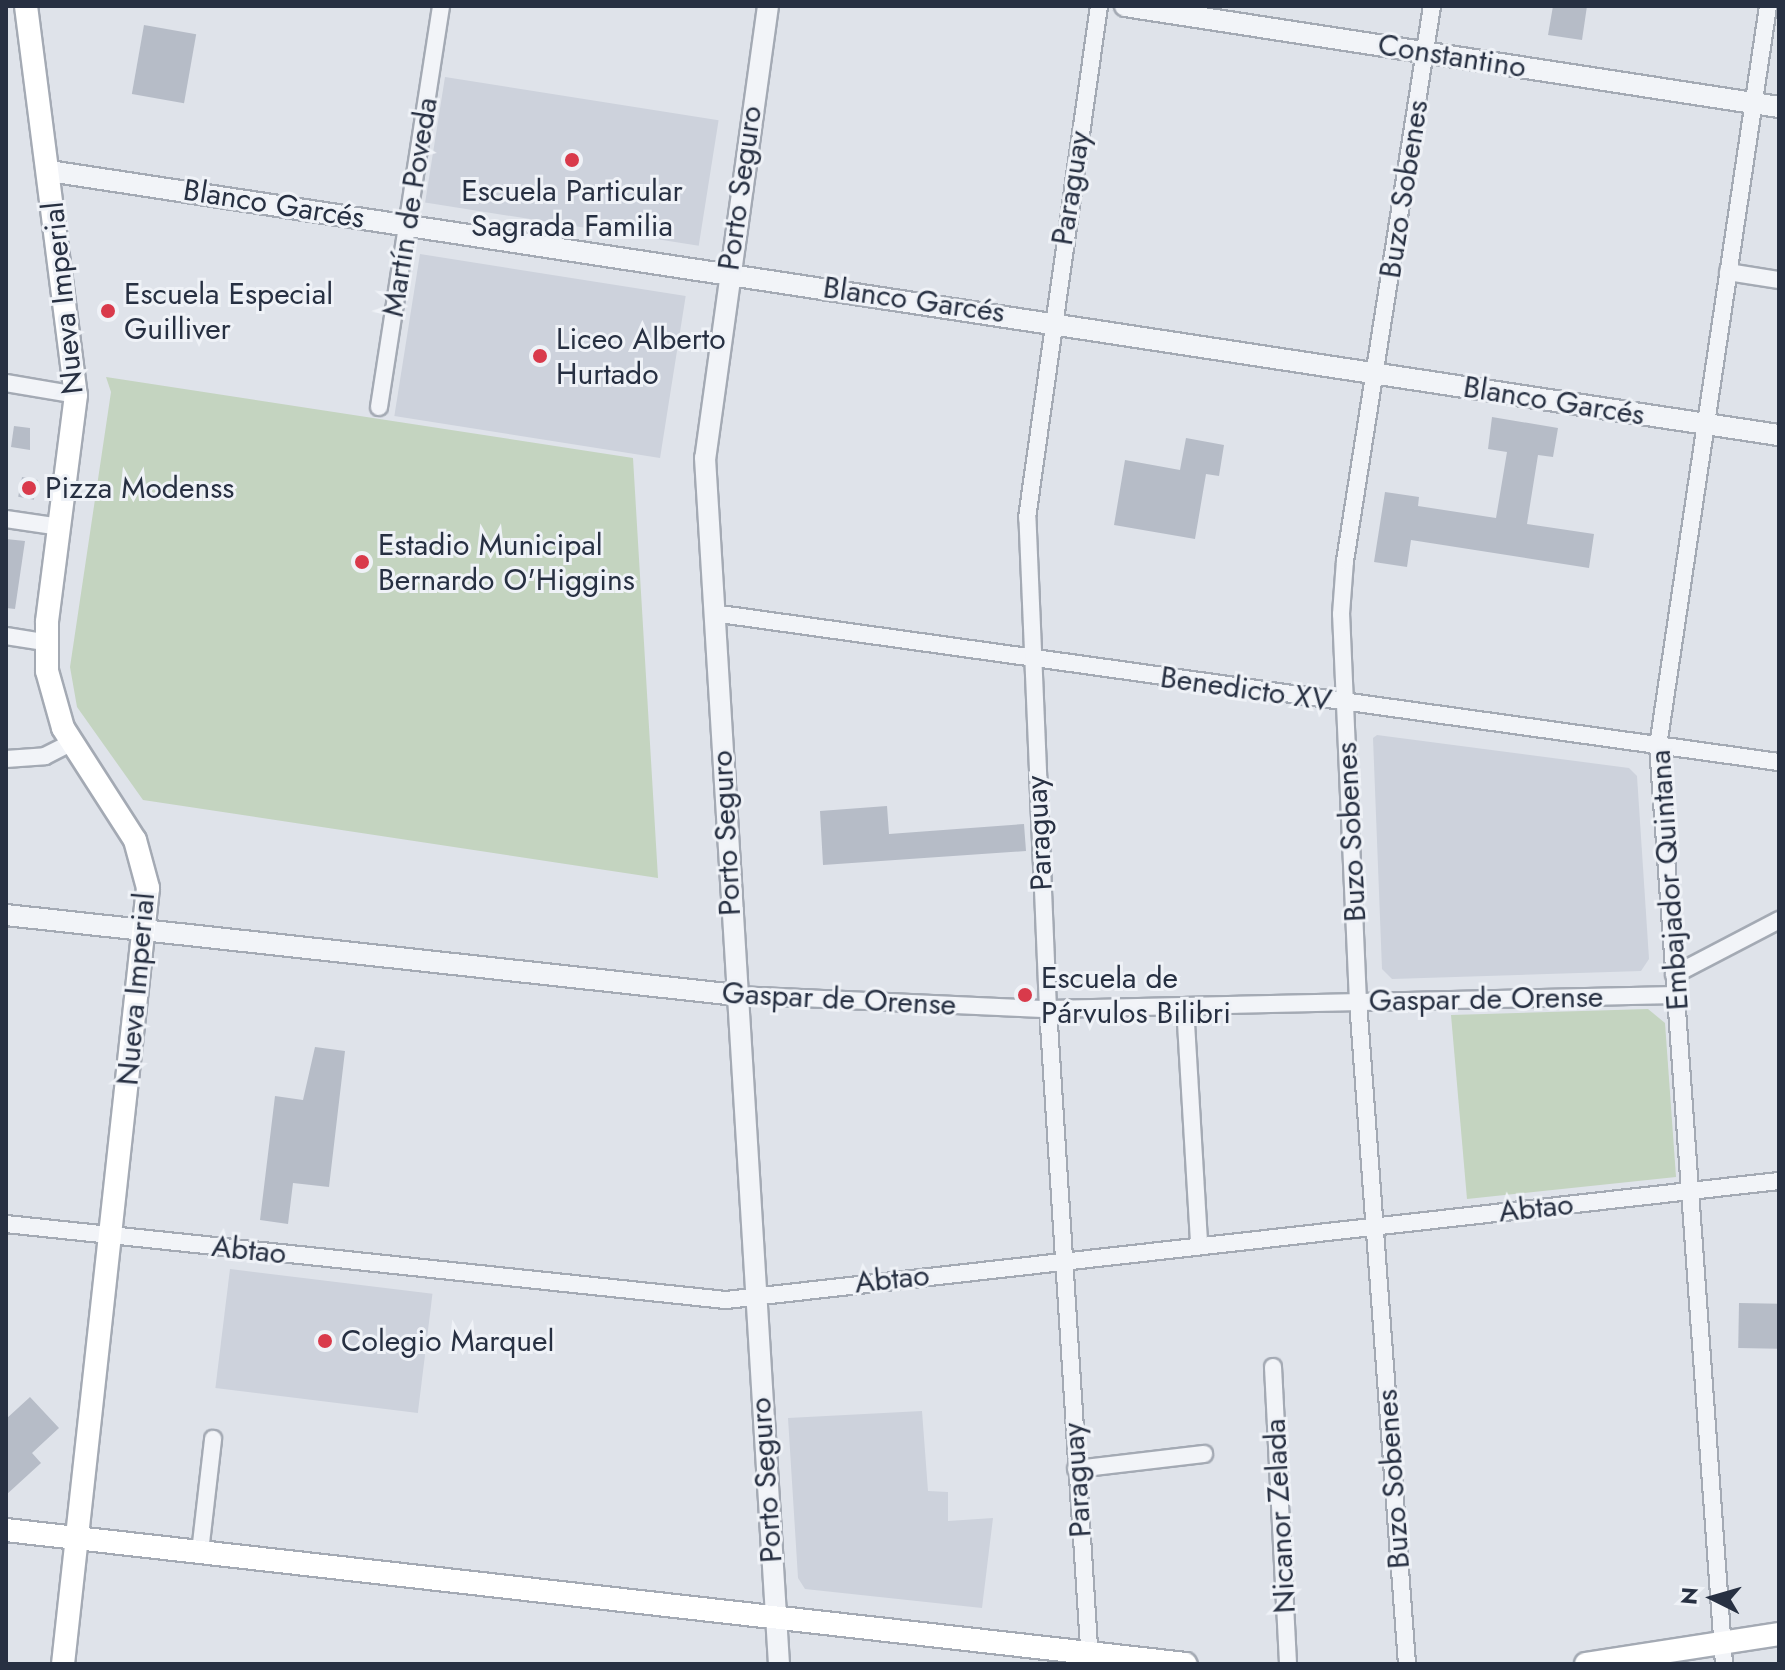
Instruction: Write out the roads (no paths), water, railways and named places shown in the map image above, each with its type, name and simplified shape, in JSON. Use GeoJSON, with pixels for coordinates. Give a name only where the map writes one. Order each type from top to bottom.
{"type":"FeatureCollection","features":[{"type":"Feature","properties":{"kind":"main road","name":"Nueva Imperial"},"geometry":{"type":"LineString","coordinates":[[26,6],[76,395],[45,642],[51,692],[71,743],[140,853],[148,888],[63,1664]]}},
{"type":"Feature","properties":{"kind":"main road"},"geometry":{"type":"LineString","coordinates":[[6,1530],[776,1617],[1089,1659],[1185,1664]]}},
{"type":"Feature","properties":{"kind":"main road"},"geometry":{"type":"LineString","coordinates":[[1586,1664],[1723,1654],[1779,1634]]}},
{"type":"Feature","properties":{"kind":"street","name":"Martín de Poveda"},"geometry":{"type":"LineString","coordinates":[[379,407],[441,6]]}},
{"type":"Feature","properties":{"kind":"street","name":"Porto Seguro"},"geometry":{"type":"LineString","coordinates":[[768,6],[705,443],[753,1296],[779,1664]]}},
{"type":"Feature","properties":{"kind":"street","name":"Paraguay"},"geometry":{"type":"LineString","coordinates":[[1089,1659],[1048,1009],[1031,659],[1028,487],[1099,6]]}},
{"type":"Feature","properties":{"kind":"street","name":"Constantino"},"geometry":{"type":"LineString","coordinates":[[1125,6],[1779,107]]}},
{"type":"Feature","properties":{"kind":"street","name":"Buzo Sobenes"},"geometry":{"type":"LineString","coordinates":[[1407,1664],[1358,1002],[1345,703],[1343,578],[1432,6]]}},
{"type":"Feature","properties":{"kind":"street","name":"Embajador Quintana"},"geometry":{"type":"LineString","coordinates":[[1723,1654],[1658,746],[1768,6]]}},
{"type":"Feature","properties":{"kind":"street","name":"Blanco Garcés"},"geometry":{"type":"LineString","coordinates":[[49,171],[1051,321],[1779,435]]}},
{"type":"Feature","properties":{"kind":"street"},"geometry":{"type":"LineString","coordinates":[[1728,272],[1779,280]]}},
{"type":"Feature","properties":{"kind":"street"},"geometry":{"type":"LineString","coordinates":[[6,383],[76,395]]}},
{"type":"Feature","properties":{"kind":"street"},"geometry":{"type":"LineString","coordinates":[[6,519],[60,527]]}},
{"type":"Feature","properties":{"kind":"street","name":"Benedicto XV"},"geometry":{"type":"LineString","coordinates":[[713,613],[1779,762]]}},
{"type":"Feature","properties":{"kind":"street"},"geometry":{"type":"LineString","coordinates":[[6,636],[45,642]]}},
{"type":"Feature","properties":{"kind":"street"},"geometry":{"type":"LineString","coordinates":[[6,759],[45,756],[71,743]]}},
{"type":"Feature","properties":{"kind":"street","name":"Gaspar de Orense"},"geometry":{"type":"LineString","coordinates":[[6,915],[736,995],[1048,1009],[1676,995]]}},
{"type":"Feature","properties":{"kind":"street"},"geometry":{"type":"LineString","coordinates":[[1674,975],[1779,920]]}},
{"type":"Feature","properties":{"kind":"street"},"geometry":{"type":"LineString","coordinates":[[1185,1006],[1199,1245]]}},
{"type":"Feature","properties":{"kind":"street","name":"Abtao"},"geometry":{"type":"LineString","coordinates":[[6,1224],[690,1299],[753,1296],[1779,1181]]}},
{"type":"Feature","properties":{"kind":"street","name":"Nicanor Zelada"},"geometry":{"type":"LineString","coordinates":[[1273,1367],[1288,1664]]}},
{"type":"Feature","properties":{"kind":"street"},"geometry":{"type":"LineString","coordinates":[[200,1552],[213,1439]]}},
{"type":"Feature","properties":{"kind":"street"},"geometry":{"type":"LineString","coordinates":[[1076,1469],[1204,1454]]}},
{"type":"Feature","properties":{"kind":"place","name":"Escuela Particular Sagrada Familia"},"geometry":{"type":"Point","coordinates":[572,160]}},
{"type":"Feature","properties":{"kind":"place","name":"Escuela Especial Guilliver"},"geometry":{"type":"Point","coordinates":[108,311]}},
{"type":"Feature","properties":{"kind":"place","name":"Liceo Alberto Hurtado"},"geometry":{"type":"Point","coordinates":[540,356]}},
{"type":"Feature","properties":{"kind":"place","name":"Pizza Modenss"},"geometry":{"type":"Point","coordinates":[29,488]}},
{"type":"Feature","properties":{"kind":"place","name":"Estadio Municipal Bernardo O'Higgins"},"geometry":{"type":"Point","coordinates":[362,562]}},
{"type":"Feature","properties":{"kind":"place","name":"Escuela de Párvulos Bilibri"},"geometry":{"type":"Point","coordinates":[1025,995]}},
{"type":"Feature","properties":{"kind":"place","name":"Colegio Marquel"},"geometry":{"type":"Point","coordinates":[325,1341]}}]}
